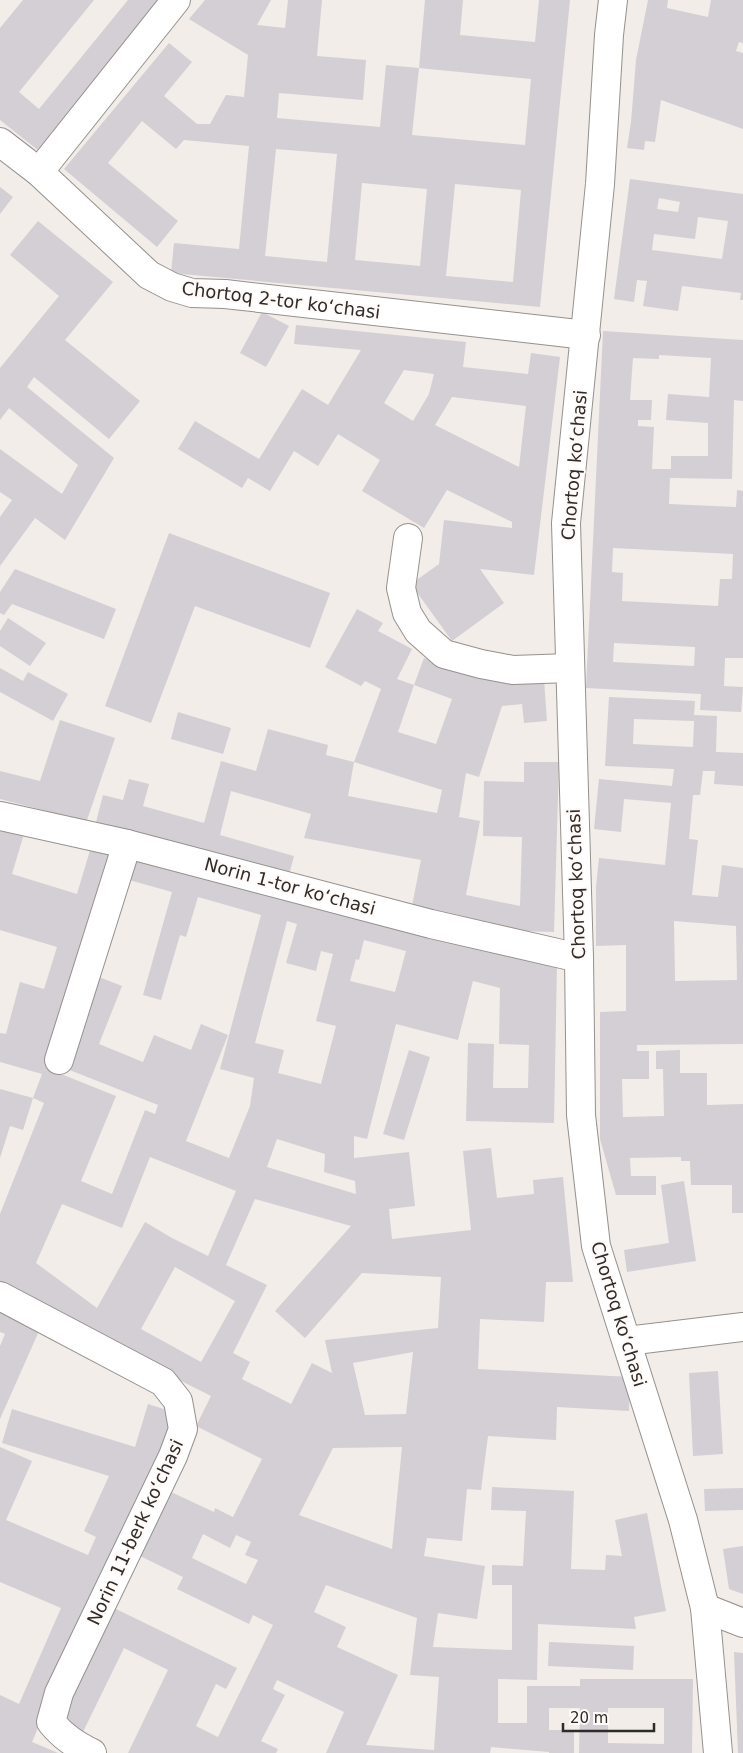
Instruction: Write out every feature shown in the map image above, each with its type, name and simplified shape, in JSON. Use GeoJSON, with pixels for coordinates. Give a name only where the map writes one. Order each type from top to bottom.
{"type":"FeatureCollection","features":[{"type":"Feature","properties":{"kind":"street"},"geometry":{"type":"LineString","coordinates":[[39,172],[176,0]]}},
{"type":"Feature","properties":{"kind":"street","name":"Chortoq koʻchasi"},"geometry":{"type":"LineString","coordinates":[[613,0],[609,35],[600,184],[566,523],[579,958],[581,1115],[596,1246],[682,1520],[705,1608],[718,1753]]}},
{"type":"Feature","properties":{"kind":"street","name":"Chortoq 2-tor koʻchasi"},"geometry":{"type":"LineString","coordinates":[[0,142],[39,172],[149,275],[172,287],[192,293],[225,294],[586,335]]}},
{"type":"Feature","properties":{"kind":"street"},"geometry":{"type":"LineString","coordinates":[[408,538],[401,588],[407,612],[418,631],[444,654],[513,670],[570,668]]}},
{"type":"Feature","properties":{"kind":"street","name":"Norin 1-tor koʻchasi"},"geometry":{"type":"LineString","coordinates":[[0,816],[127,844],[431,924],[579,958]]}},
{"type":"Feature","properties":{"kind":"street"},"geometry":{"type":"LineString","coordinates":[[59,1060],[127,844]]}},
{"type":"Feature","properties":{"kind":"street","name":"Norin 11-berk koʻchasi"},"geometry":{"type":"LineString","coordinates":[[0,1296],[163,1382],[178,1401],[180,1410],[183,1429],[173,1456],[59,1693],[51,1722],[61,1734],[78,1747],[92,1753]]}},
{"type":"Feature","properties":{"kind":"street"},"geometry":{"type":"LineString","coordinates":[[627,1342],[743,1327]]}},
{"type":"Feature","properties":{"kind":"street"},"geometry":{"type":"LineString","coordinates":[[705,1608],[743,1623]]}},
{"type":"Feature","properties":{"kind":"building"},"geometry":{"type":"Polygon","coordinates":[[[23,0],[94,0],[19,92],[39,109],[128,0],[161,0],[39,151],[0,120],[0,28],[23,0]]]}},
{"type":"Feature","properties":{"kind":"building"},"geometry":{"type":"Polygon","coordinates":[[[205,0],[271,0],[257,25],[285,28],[288,0],[322,0],[317,56],[366,60],[363,100],[279,93],[277,118],[380,127],[386,65],[419,68],[425,0],[463,0],[460,35],[535,42],[539,0],[570,0],[540,307],[171,273],[174,243],[239,249],[249,146],[184,140],[176,149],[142,121],[108,163],[178,221],[157,247],[64,169],[169,43],[192,62],[164,96],[197,124],[210,124],[226,95],[244,97],[248,55],[189,19],[205,0]],[[419,68],[412,135],[525,145],[531,79],[419,68]],[[276,149],[265,256],[327,262],[337,154],[276,149]],[[362,183],[355,260],[420,266],[427,189],[362,183]],[[455,184],[446,276],[513,282],[521,190],[455,184]]]}},
{"type":"Feature","properties":{"kind":"building"},"geometry":{"type":"Polygon","coordinates":[[[648,0],[668,0],[667,8],[708,17],[711,0],[743,0],[743,43],[739,42],[736,51],[743,53],[743,129],[661,100],[655,142],[645,141],[644,150],[627,148],[636,60],[648,0]]]}},
{"type":"Feature","properties":{"kind":"building"},"geometry":{"type":"Polygon","coordinates":[[[630,179],[743,194],[743,300],[740,300],[741,293],[682,286],[678,311],[643,306],[647,281],[637,280],[634,302],[614,299],[630,179]],[[659,198],[657,209],[678,212],[680,202],[659,198]],[[698,217],[695,239],[654,234],[652,250],[722,259],[728,221],[698,217]]]}},
{"type":"Feature","properties":{"kind":"building"},"geometry":{"type":"Polygon","coordinates":[[[0,187],[13,197],[0,214],[0,187]]]}},
{"type":"Feature","properties":{"kind":"building"},"geometry":{"type":"Polygon","coordinates":[[[38,221],[113,282],[65,340],[140,401],[109,439],[34,377],[27,387],[114,458],[65,540],[35,518],[0,566],[0,517],[12,500],[0,492],[0,449],[62,494],[78,465],[9,408],[0,420],[0,368],[59,296],[10,255],[38,221]]]}},
{"type":"Feature","properties":{"kind":"building"},"geometry":{"type":"Polygon","coordinates":[[[262,312],[289,326],[266,367],[240,353],[262,312]]]}},
{"type":"Feature","properties":{"kind":"building"},"geometry":{"type":"Polygon","coordinates":[[[296,325],[466,342],[463,367],[528,374],[531,353],[560,357],[534,575],[480,569],[504,603],[452,641],[411,584],[439,564],[444,520],[512,528],[512,522],[447,490],[424,528],[362,491],[380,460],[338,434],[318,466],[294,451],[270,491],[248,478],[242,488],[178,449],[195,421],[259,459],[302,389],[328,405],[361,350],[294,344],[296,325]],[[404,370],[384,403],[413,421],[429,394],[434,374],[404,370]],[[452,397],[435,425],[519,467],[526,406],[452,397]]]}},
{"type":"Feature","properties":{"kind":"building"},"geometry":{"type":"Polygon","coordinates":[[[603,331],[743,340],[743,401],[734,400],[732,479],[670,478],[669,504],[736,507],[737,490],[743,491],[743,658],[725,658],[724,686],[743,687],[741,712],[700,710],[701,694],[586,688],[603,331]],[[659,355],[659,359],[633,358],[630,400],[652,400],[651,420],[638,420],[638,426],[654,427],[652,469],[671,469],[671,456],[708,456],[708,423],[666,420],[668,394],[709,397],[711,358],[659,355]],[[613,548],[612,572],[623,573],[622,601],[718,606],[720,579],[732,579],[733,554],[613,548]],[[614,643],[613,662],[694,666],[695,647],[614,643]]]}},
{"type":"Feature","properties":{"kind":"building"},"geometry":{"type":"Polygon","coordinates":[[[169,533],[330,593],[310,648],[195,606],[151,723],[105,706],[169,533]]]}},
{"type":"Feature","properties":{"kind":"building"},"geometry":{"type":"Polygon","coordinates":[[[15,569],[116,609],[104,639],[12,604],[4,615],[0,613],[0,592],[15,569]]]}},
{"type":"Feature","properties":{"kind":"building"},"geometry":{"type":"Polygon","coordinates":[[[357,609],[383,623],[378,631],[412,649],[397,679],[414,685],[424,658],[487,680],[544,679],[547,721],[524,723],[522,704],[502,706],[479,777],[466,773],[459,817],[480,821],[466,895],[520,906],[522,837],[483,836],[484,781],[524,782],[524,762],[559,762],[554,932],[519,931],[411,911],[421,860],[304,838],[311,814],[231,791],[220,835],[294,856],[289,875],[96,822],[103,795],[123,800],[129,779],[149,784],[143,806],[204,823],[221,761],[256,771],[268,729],[328,745],[326,755],[354,762],[381,689],[365,681],[361,686],[325,667],[357,609]],[[414,685],[398,732],[436,744],[452,699],[414,685]],[[354,762],[348,796],[437,813],[442,790],[354,762]]]}},
{"type":"Feature","properties":{"kind":"building"},"geometry":{"type":"Polygon","coordinates":[[[8,618],[46,643],[30,666],[0,646],[0,631],[8,618]]]}},
{"type":"Feature","properties":{"kind":"building"},"geometry":{"type":"Polygon","coordinates":[[[0,668],[23,681],[28,672],[68,694],[53,721],[0,692],[0,668]]]}},
{"type":"Feature","properties":{"kind":"building"},"geometry":{"type":"Polygon","coordinates":[[[609,697],[695,701],[694,715],[717,716],[716,752],[743,753],[743,786],[714,784],[715,771],[703,771],[700,795],[693,795],[689,839],[698,840],[692,895],[718,897],[722,865],[743,868],[743,1044],[637,1045],[637,1051],[649,1051],[649,1079],[622,1079],[623,1117],[664,1116],[663,1069],[656,1069],[656,1051],[680,1050],[680,1073],[707,1073],[707,1105],[743,1104],[743,1213],[732,1213],[732,1185],[691,1185],[690,1161],[681,1161],[681,1157],[630,1158],[631,1176],[656,1176],[656,1195],[616,1195],[600,1139],[600,1012],[626,1011],[626,945],[596,946],[596,887],[599,858],[665,865],[671,803],[624,799],[621,832],[594,829],[599,779],[672,786],[674,769],[605,766],[609,697]],[[634,719],[633,744],[693,747],[694,721],[634,719]],[[674,921],[675,981],[737,980],[736,926],[674,921]]]}},
{"type":"Feature","properties":{"kind":"building"},"geometry":{"type":"Polygon","coordinates":[[[178,712],[231,728],[223,754],[171,739],[178,712]]]}},
{"type":"Feature","properties":{"kind":"building"},"geometry":{"type":"Polygon","coordinates":[[[60,720],[115,738],[86,823],[0,799],[0,771],[40,781],[60,720]]]}},
{"type":"Feature","properties":{"kind":"building"},"geometry":{"type":"Polygon","coordinates":[[[0,830],[24,834],[12,874],[77,894],[91,847],[116,852],[51,1070],[116,1096],[81,1181],[112,1194],[145,1110],[155,1114],[158,1105],[62,1067],[99,977],[122,986],[99,1044],[143,1062],[154,1035],[191,1050],[201,1024],[228,1035],[186,1141],[229,1158],[250,1106],[254,1078],[220,1069],[261,915],[198,897],[186,937],[180,935],[161,1000],[143,995],[172,892],[129,880],[136,853],[557,963],[554,1123],[466,1121],[468,1043],[494,1044],[493,1088],[528,1088],[529,1045],[499,1044],[500,988],[473,981],[458,1040],[396,1024],[367,1139],[354,1136],[354,1158],[409,1152],[415,1206],[389,1209],[392,1239],[471,1230],[463,1151],[491,1148],[497,1198],[534,1194],[533,1180],[563,1177],[573,1282],[546,1282],[544,1322],[480,1319],[478,1369],[630,1377],[629,1411],[557,1407],[556,1440],[488,1436],[481,1490],[467,1489],[462,1541],[427,1538],[424,1556],[485,1566],[477,1619],[438,1613],[433,1647],[512,1650],[512,1585],[492,1585],[492,1565],[523,1566],[526,1511],[491,1510],[492,1487],[574,1491],[571,1569],[605,1570],[606,1555],[622,1556],[615,1520],[647,1513],[666,1611],[634,1617],[636,1629],[538,1624],[537,1680],[498,1679],[498,1723],[527,1723],[527,1686],[580,1686],[580,1679],[693,1679],[692,1753],[579,1753],[580,1708],[549,1708],[549,1730],[574,1730],[574,1753],[549,1753],[491,1747],[490,1753],[326,1753],[344,1712],[277,1680],[273,1689],[285,1695],[261,1741],[278,1749],[276,1753],[128,1753],[168,1670],[124,1648],[82,1734],[58,1722],[114,1608],[237,1668],[226,1689],[216,1684],[196,1726],[218,1737],[273,1625],[253,1615],[249,1624],[177,1589],[183,1577],[140,1556],[171,1492],[214,1512],[215,1508],[233,1517],[262,1459],[196,1426],[211,1396],[116,1348],[0,1284],[0,1214],[44,1103],[33,1098],[42,1074],[0,1062],[0,1033],[6,1034],[20,982],[44,989],[57,947],[0,930],[0,830]],[[287,921],[255,1043],[284,1050],[278,1073],[321,1084],[336,1026],[316,1021],[333,954],[321,951],[316,971],[286,963],[297,924],[287,921]],[[364,940],[359,960],[356,959],[350,981],[395,992],[406,951],[364,940]],[[277,1139],[267,1167],[356,1194],[355,1181],[324,1172],[325,1154],[277,1139]],[[150,1157],[122,1228],[62,1204],[36,1263],[97,1308],[145,1222],[208,1256],[236,1191],[150,1157]],[[255,1199],[226,1265],[267,1285],[233,1353],[250,1362],[242,1379],[291,1404],[312,1363],[332,1373],[325,1340],[438,1328],[441,1277],[362,1273],[305,1338],[275,1311],[351,1226],[255,1199]],[[175,1267],[141,1329],[201,1362],[235,1301],[175,1267]],[[413,1352],[353,1363],[365,1415],[406,1414],[413,1352]],[[402,1447],[333,1448],[299,1515],[392,1549],[402,1447]],[[203,1534],[192,1558],[246,1584],[258,1560],[245,1555],[251,1542],[236,1535],[230,1548],[203,1534]],[[326,1585],[314,1612],[346,1627],[337,1647],[398,1675],[366,1745],[434,1750],[439,1677],[410,1675],[417,1618],[326,1585]],[[608,1708],[608,1743],[664,1744],[664,1708],[608,1708]]]}},
{"type":"Feature","properties":{"kind":"building"},"geometry":{"type":"Polygon","coordinates":[[[409,1050],[430,1057],[404,1140],[383,1134],[409,1050]]]}},
{"type":"Feature","properties":{"kind":"building"},"geometry":{"type":"Polygon","coordinates":[[[0,1089],[33,1098],[23,1130],[10,1126],[0,1158],[0,1089]]]}},
{"type":"Feature","properties":{"kind":"building"},"geometry":{"type":"Polygon","coordinates":[[[684,1181],[696,1261],[627,1272],[624,1250],[669,1243],[661,1185],[684,1181]]]}},
{"type":"Feature","properties":{"kind":"building"},"geometry":{"type":"Polygon","coordinates":[[[0,1302],[43,1322],[0,1419],[0,1346],[5,1334],[0,1332],[0,1302]]]}},
{"type":"Feature","properties":{"kind":"building"},"geometry":{"type":"Polygon","coordinates":[[[718,1371],[723,1454],[693,1456],[689,1373],[718,1371]]]}},
{"type":"Feature","properties":{"kind":"building"},"geometry":{"type":"Polygon","coordinates":[[[148,1404],[176,1413],[153,1489],[142,1486],[32,1742],[58,1753],[0,1753],[0,1695],[19,1704],[61,1608],[0,1582],[0,1447],[32,1461],[6,1520],[88,1555],[96,1537],[84,1531],[109,1476],[2,1443],[12,1409],[135,1447],[148,1404]]]}},
{"type":"Feature","properties":{"kind":"building"},"geometry":{"type":"Polygon","coordinates":[[[743,1488],[743,1510],[705,1511],[704,1489],[743,1488]]]}},
{"type":"Feature","properties":{"kind":"building"},"geometry":{"type":"Polygon","coordinates":[[[743,1546],[743,1594],[729,1589],[723,1549],[743,1546]]]}},
{"type":"Feature","properties":{"kind":"building"},"geometry":{"type":"Polygon","coordinates":[[[549,1642],[634,1646],[633,1670],[548,1666],[549,1642]]]}},
{"type":"Feature","properties":{"kind":"building"},"geometry":{"type":"Polygon","coordinates":[[[734,1652],[743,1653],[743,1753],[738,1753],[734,1652]]]}}]}
